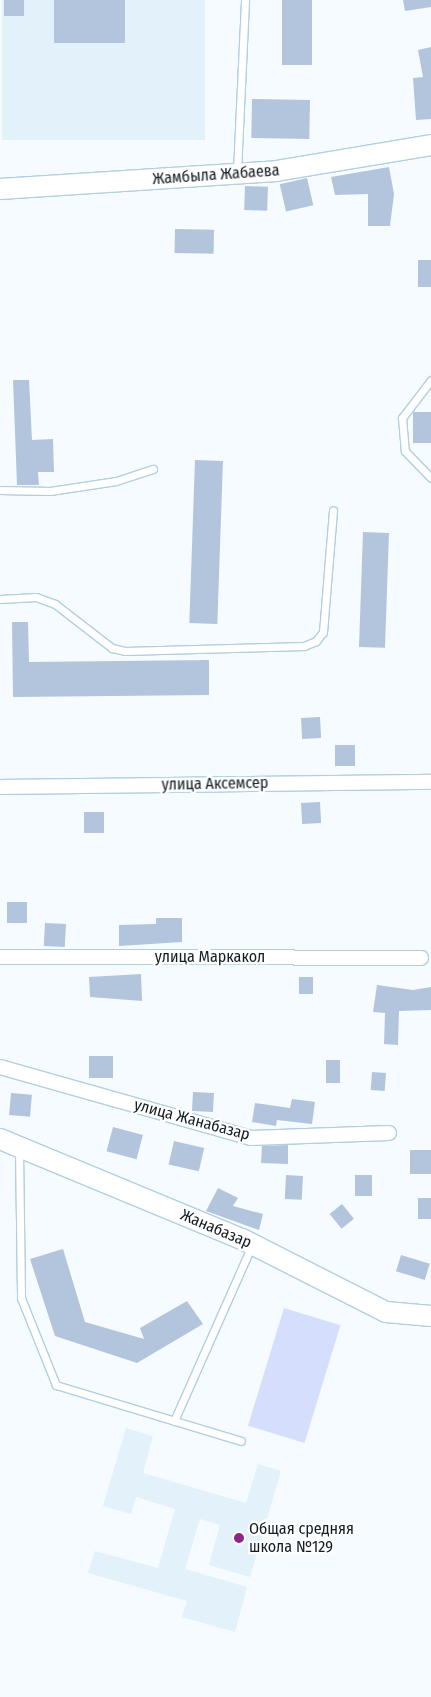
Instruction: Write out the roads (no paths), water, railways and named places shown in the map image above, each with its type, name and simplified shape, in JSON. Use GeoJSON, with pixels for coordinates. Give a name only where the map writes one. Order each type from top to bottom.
{"type":"FeatureCollection","features":[{"type":"Feature","properties":{"kind":"street","name":"Жамбыла Жабаева"},"geometry":{"type":"LineString","coordinates":[[0,189],[276,171],[431,145]]}},
{"type":"Feature","properties":{"kind":"street","name":"улица Аксемсер"},"geometry":{"type":"LineString","coordinates":[[0,787],[431,782]]}},
{"type":"Feature","properties":{"kind":"street","name":"улица Маркакол"},"geometry":{"type":"LineString","coordinates":[[0,957],[421,958]]}},
{"type":"Feature","properties":{"kind":"street","name":"улица Жанабазар"},"geometry":{"type":"LineString","coordinates":[[0,1066],[251,1138],[389,1133]]}},
{"type":"Feature","properties":{"kind":"street","name":"Жанабазар"},"geometry":{"type":"LineString","coordinates":[[0,1139],[252,1244],[386,1312],[431,1316]]}},
{"type":"Feature","properties":{"kind":"lane"},"geometry":{"type":"LineString","coordinates":[[237,174],[245,0]]}},
{"type":"Feature","properties":{"kind":"lane"},"geometry":{"type":"LineString","coordinates":[[431,380],[402,418],[406,450],[431,478]]}},
{"type":"Feature","properties":{"kind":"lane"},"geometry":{"type":"LineString","coordinates":[[0,490],[50,491],[116,482],[153,469]]}},
{"type":"Feature","properties":{"kind":"lane"},"geometry":{"type":"LineString","coordinates":[[0,599],[36,597],[55,604],[112,648],[125,651],[304,646],[316,641],[323,632],[333,510]]}},
{"type":"Feature","properties":{"kind":"lane"},"geometry":{"type":"LineString","coordinates":[[19,1147],[21,1298],[56,1385],[241,1441]]}},
{"type":"Feature","properties":{"kind":"lane"},"geometry":{"type":"LineString","coordinates":[[174,1421],[252,1244]]}},
{"type":"Feature","properties":{"kind":"place","name":"Общая средняя школа №129"},"geometry":{"type":"Point","coordinates":[239,1538]}}]}
